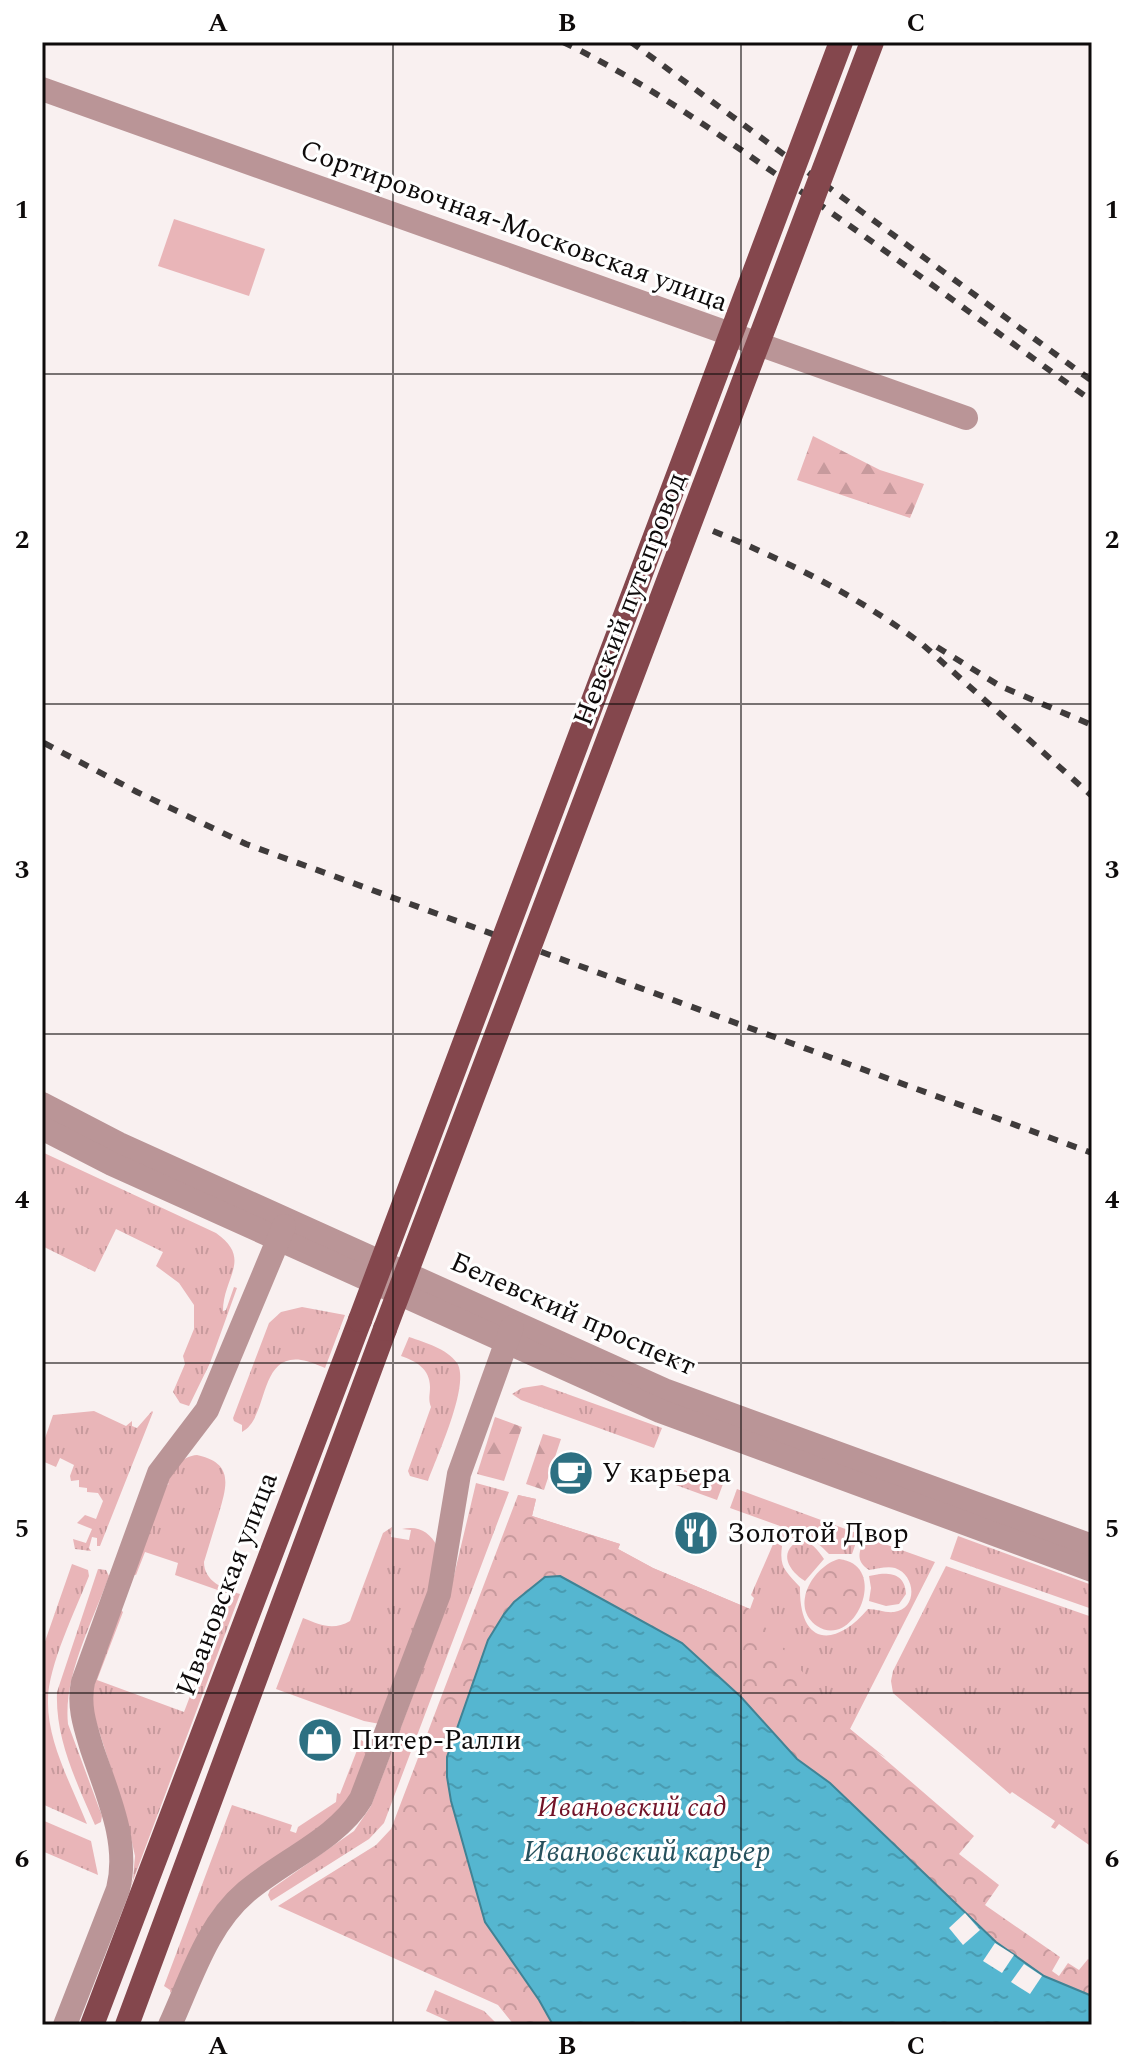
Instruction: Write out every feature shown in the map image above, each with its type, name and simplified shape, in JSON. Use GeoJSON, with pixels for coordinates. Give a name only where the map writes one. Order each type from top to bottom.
{"type":"FeatureCollection","features":[{"type":"Feature","properties":{"kind":"main road","name":"Невский путепровод"},"geometry":{"type":"LineString","coordinates":[[418,1165],[841,42]]}},
{"type":"Feature","properties":{"kind":"main road","name":"Невский путепровод"},"geometry":{"type":"LineString","coordinates":[[442,1176],[872,42]]}},
{"type":"Feature","properties":{"kind":"main road","name":"Ивановская улица"},"geometry":{"type":"LineString","coordinates":[[92,2025],[418,1165]]}},
{"type":"Feature","properties":{"kind":"main road","name":"Ивановская улица"},"geometry":{"type":"LineString","coordinates":[[129,2023],[442,1176]]}},
{"type":"Feature","properties":{"kind":"street","name":"Сортировочная-Московская улица"},"geometry":{"type":"LineString","coordinates":[[42,89],[966,418]]}},
{"type":"Feature","properties":{"kind":"street","name":"Белевский проспект"},"geometry":{"type":"LineString","coordinates":[[42,1104],[283,1228],[510,1331],[1092,1546]]}},
{"type":"Feature","properties":{"kind":"street","name":"Белевский проспект"},"geometry":{"type":"LineString","coordinates":[[42,1128],[112,1164],[283,1228]]}},
{"type":"Feature","properties":{"kind":"street"},"geometry":{"type":"LineString","coordinates":[[65,2025],[123,1871],[118,1832],[82,1715],[83,1682],[159,1473],[207,1410],[283,1228]]}},
{"type":"Feature","properties":{"kind":"street","name":"Белевский проспект"},"geometry":{"type":"LineString","coordinates":[[510,1331],[579,1376],[674,1417],[1092,1570]]}},
{"type":"Feature","properties":{"kind":"street"},"geometry":{"type":"LineString","coordinates":[[170,2025],[215,1928],[229,1909],[273,1871],[345,1821],[361,1799],[439,1594],[459,1474],[510,1331]]}},
{"type":"Feature","properties":{"kind":"green space"},"geometry":{"type":"Polygon","coordinates":[[[174,219],[265,249],[249,296],[158,266],[174,219]]]}},
{"type":"Feature","properties":{"kind":"green space"},"geometry":{"type":"Polygon","coordinates":[[[813,436],[880,470],[924,484],[910,518],[797,480],[813,436]]]}},
{"type":"Feature","properties":{"kind":"green space"},"geometry":{"type":"Polygon","coordinates":[[[42,1152],[216,1233],[233,1251],[233,1269],[223,1311],[234,1287],[237,1288],[210,1363],[189,1406],[180,1403],[173,1392],[185,1364],[183,1356],[194,1329],[194,1305],[179,1283],[156,1266],[163,1252],[116,1229],[95,1272],[42,1246],[42,1152]]]}},
{"type":"Feature","properties":{"kind":"green space"},"geometry":{"type":"Polygon","coordinates":[[[302,1307],[345,1315],[325,1368],[301,1360],[287,1361],[277,1367],[257,1414],[251,1425],[242,1432],[242,1425],[233,1418],[269,1323],[281,1312],[302,1307]]]}},
{"type":"Feature","properties":{"kind":"green space"},"geometry":{"type":"Polygon","coordinates":[[[409,1337],[447,1353],[457,1363],[460,1373],[456,1404],[428,1481],[410,1476],[408,1471],[431,1407],[428,1375],[417,1363],[401,1356],[409,1337]]]}},
{"type":"Feature","properties":{"kind":"green space"},"geometry":{"type":"Polygon","coordinates":[[[542,1385],[662,1428],[654,1448],[521,1400],[512,1394],[522,1388],[542,1385]]]}},
{"type":"Feature","properties":{"kind":"green space"},"geometry":{"type":"Polygon","coordinates":[[[94,1411],[126,1426],[132,1421],[132,1426],[137,1428],[153,1412],[100,1546],[97,1546],[97,1538],[92,1537],[91,1551],[75,1549],[73,1539],[86,1543],[92,1529],[77,1523],[85,1515],[96,1519],[103,1501],[98,1493],[79,1487],[79,1480],[71,1481],[74,1465],[60,1458],[56,1467],[42,1461],[42,1447],[53,1415],[94,1411]]]}},
{"type":"Feature","properties":{"kind":"green space"},"geometry":{"type":"Polygon","coordinates":[[[495,1417],[522,1427],[504,1481],[477,1474],[495,1417]]]}},
{"type":"Feature","properties":{"kind":"green space"},"geometry":{"type":"Polygon","coordinates":[[[543,1434],[561,1439],[544,1490],[526,1484],[543,1434]]]}},
{"type":"Feature","properties":{"kind":"green space"},"geometry":{"type":"Polygon","coordinates":[[[197,1455],[217,1464],[225,1476],[224,1493],[204,1562],[205,1569],[216,1583],[240,1594],[106,1953],[133,1879],[135,1856],[126,1815],[89,1700],[120,1609],[123,1612],[97,1680],[184,1712],[229,1594],[175,1575],[178,1563],[145,1552],[136,1575],[133,1574],[169,1478],[182,1461],[197,1455]]]}},
{"type":"Feature","properties":{"kind":"green space"},"geometry":{"type":"Polygon","coordinates":[[[679,1468],[723,1484],[717,1500],[673,1484],[679,1468]]]}},
{"type":"Feature","properties":{"kind":"green space"},"geometry":{"type":"Polygon","coordinates":[[[476,1483],[509,1492],[384,1823],[369,1839],[271,1901],[268,1895],[270,1890],[354,1831],[371,1806],[447,1605],[476,1483]]]}},
{"type":"Feature","properties":{"kind":"green space"},"geometry":{"type":"Polygon","coordinates":[[[737,1489],[859,1534],[852,1554],[829,1554],[806,1537],[786,1538],[778,1535],[780,1526],[730,1508],[737,1489]]]}},
{"type":"Feature","properties":{"kind":"green space"},"geometry":{"type":"Polygon","coordinates":[[[518,1495],[536,1499],[532,1516],[620,1544],[618,1549],[653,1568],[750,1609],[754,1598],[751,1595],[774,1542],[782,1546],[783,1564],[800,1587],[805,1621],[821,1635],[843,1631],[868,1609],[902,1610],[910,1599],[910,1584],[902,1572],[892,1567],[869,1570],[861,1563],[861,1547],[865,1537],[935,1562],[850,1729],[886,1758],[550,1551],[518,1495]]]}},
{"type":"Feature","properties":{"kind":"green space","name":"Ивановский карьер"},"geometry":{"type":"Polygon","coordinates":[[[518,1495],[536,1499],[532,1516],[620,1544],[618,1549],[653,1568],[750,1609],[850,1729],[974,1836],[959,1854],[999,1885],[985,1905],[1060,1957],[1052,1971],[1059,1976],[1068,1963],[1079,1970],[1088,1959],[1092,1962],[1092,2025],[514,2025],[498,2005],[278,1906],[376,1845],[391,1829],[518,1495]]]}},
{"type":"Feature","properties":{"kind":"green space"},"geometry":{"type":"Polygon","coordinates":[[[392,1527],[391,1537],[409,1540],[411,1530],[402,1529],[418,1529],[427,1533],[437,1546],[428,1592],[380,1724],[276,1689],[303,1618],[332,1626],[350,1621],[383,1533],[392,1527]]]}},
{"type":"Feature","properties":{"kind":"green space"},"geometry":{"type":"Polygon","coordinates":[[[958,1536],[1092,1585],[1092,1609],[950,1559],[958,1536]]]}},
{"type":"Feature","properties":{"kind":"green space"},"geometry":{"type":"Polygon","coordinates":[[[798,1541],[810,1544],[824,1559],[805,1581],[788,1562],[788,1551],[798,1541]]]}},
{"type":"Feature","properties":{"kind":"green space"},"geometry":{"type":"Polygon","coordinates":[[[839,1559],[855,1565],[863,1576],[865,1589],[854,1617],[843,1627],[831,1631],[817,1626],[809,1618],[805,1598],[813,1578],[829,1563],[839,1559]]]}},
{"type":"Feature","properties":{"kind":"green space"},"geometry":{"type":"Polygon","coordinates":[[[72,1564],[88,1570],[89,1576],[53,1671],[48,1700],[52,1732],[62,1764],[87,1824],[42,1804],[42,1650],[72,1564]]]}},
{"type":"Feature","properties":{"kind":"green space"},"geometry":{"type":"Polygon","coordinates":[[[946,1566],[1092,1617],[1092,1847],[1059,1824],[1055,1829],[1051,1827],[1055,1821],[1012,1792],[1010,1794],[893,1693],[893,1671],[946,1566]]]}},
{"type":"Feature","properties":{"kind":"green space"},"geometry":{"type":"Polygon","coordinates":[[[98,1569],[106,1570],[109,1576],[75,1668],[68,1706],[68,1724],[102,1816],[101,1822],[95,1825],[63,1744],[57,1692],[98,1569]]]}},
{"type":"Feature","properties":{"kind":"green space"},"geometry":{"type":"Polygon","coordinates":[[[895,1575],[904,1584],[906,1594],[899,1604],[886,1606],[869,1601],[869,1576],[895,1575]]]}},
{"type":"Feature","properties":{"kind":"green space"},"geometry":{"type":"Polygon","coordinates":[[[361,1740],[369,1745],[362,1769],[353,1792],[341,1808],[326,1823],[249,1876],[216,1907],[182,1977],[170,1993],[164,1986],[232,1805],[292,1825],[290,1831],[296,1833],[298,1827],[336,1802],[337,1793],[340,1794],[361,1740]]]}},
{"type":"Feature","properties":{"kind":"green space"},"geometry":{"type":"Polygon","coordinates":[[[42,1820],[91,1841],[98,1875],[42,1851],[42,1820]]]}},
{"type":"Feature","properties":{"kind":"green space"},"geometry":{"type":"Polygon","coordinates":[[[435,1990],[484,2011],[498,2025],[457,2025],[426,2011],[435,1990]]]}},
{"type":"Feature","properties":{"kind":"water","name":"Ивановский карьер"},"geometry":{"type":"Polygon","coordinates":[[[560,1576],[682,1643],[741,1697],[797,1759],[830,1783],[996,1942],[1044,1976],[1092,1996],[1092,2025],[553,2025],[485,1922],[451,1801],[447,1757],[488,1640],[504,1614],[545,1577],[560,1576]]]}},
{"type":"Feature","properties":{"kind":"pier"},"geometry":{"type":"Polygon","coordinates":[[[965,1913],[980,1930],[963,1945],[949,1928],[965,1913]]]}},
{"type":"Feature","properties":{"kind":"pier"},"geometry":{"type":"Polygon","coordinates":[[[995,1943],[1014,1955],[1002,1973],[983,1961],[995,1943]]]}},
{"type":"Feature","properties":{"kind":"pier"},"geometry":{"type":"Polygon","coordinates":[[[1024,1964],[1042,1976],[1030,1994],[1011,1982],[1024,1964]]]}},
{"type":"Feature","properties":{"kind":"railway"},"geometry":{"type":"LineString","coordinates":[[563,42],[647,88],[727,140],[1092,401]]}},
{"type":"Feature","properties":{"kind":"railway"},"geometry":{"type":"LineString","coordinates":[[631,42],[1092,381]]}},
{"type":"Feature","properties":{"kind":"railway"},"geometry":{"type":"LineString","coordinates":[[713,531],[821,581],[897,626],[922,644],[1092,796]]}},
{"type":"Feature","properties":{"kind":"railway"},"geometry":{"type":"LineString","coordinates":[[937,647],[1000,686],[1092,725]]}},
{"type":"Feature","properties":{"kind":"railway"},"geometry":{"type":"LineString","coordinates":[[44,743],[246,844],[1092,1153]]}},
{"type":"Feature","properties":{"kind":"place","name":"У карьера"},"geometry":{"type":"Point","coordinates":[571,1473]}},
{"type":"Feature","properties":{"kind":"place","name":"Золотой Двор"},"geometry":{"type":"Point","coordinates":[696,1533]}},
{"type":"Feature","properties":{"kind":"place","name":"Питер-Ралли"},"geometry":{"type":"Point","coordinates":[320,1740]}},
{"type":"Feature","properties":{"kind":"park label","name":"Ивановский сад"},"geometry":{"type":"Point","coordinates":[632,1807]}}]}
